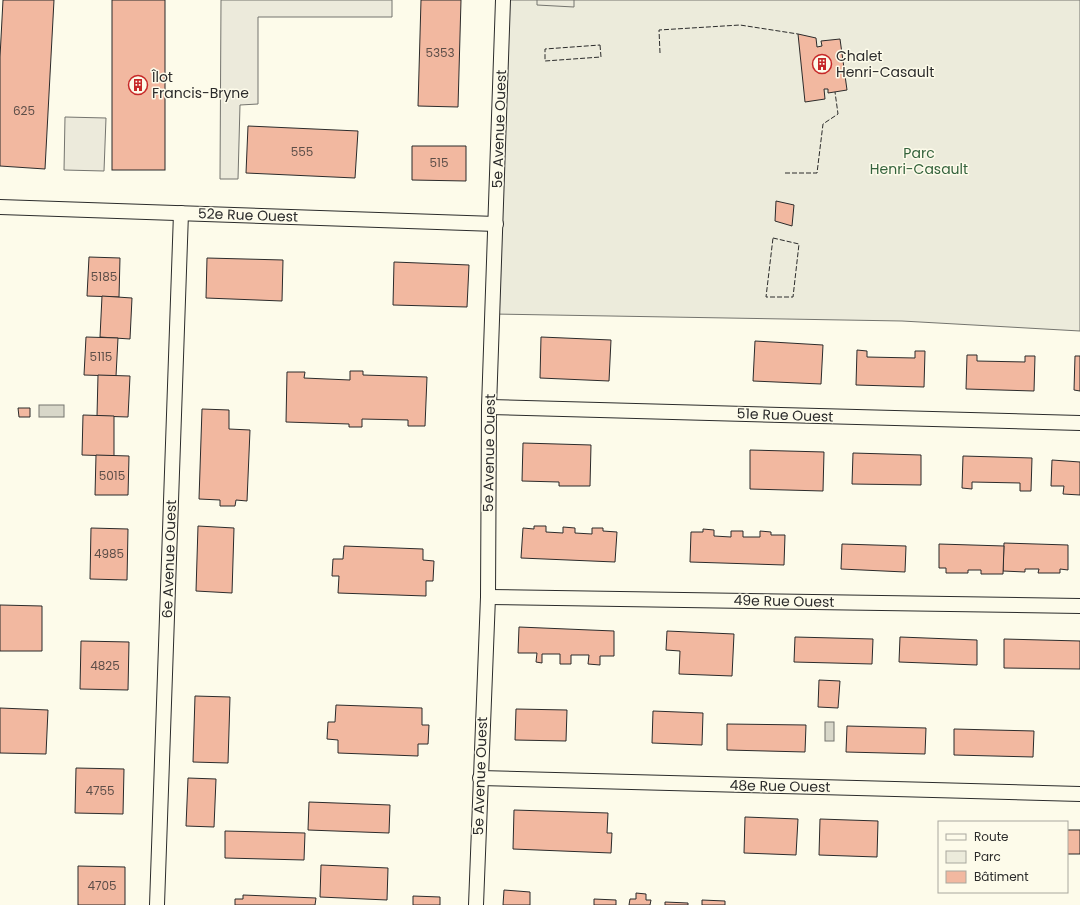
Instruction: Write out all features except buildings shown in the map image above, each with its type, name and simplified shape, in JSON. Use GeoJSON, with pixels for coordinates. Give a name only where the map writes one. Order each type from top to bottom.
{"type":"FeatureCollection","features":[{"type":"Feature","properties":{"kind":"street","name":"5e Avenue Ouest"},"geometry":{"type":"LineString","coordinates":[[476,905],[488,596],[489,407],[503,0]]}},
{"type":"Feature","properties":{"kind":"street","name":"52e Rue Ouest"},"geometry":{"type":"LineString","coordinates":[[0,207],[181,212],[496,224]]}},
{"type":"Feature","properties":{"kind":"street","name":"6e Avenue Ouest"},"geometry":{"type":"LineString","coordinates":[[157,905],[181,212]]}},
{"type":"Feature","properties":{"kind":"street","name":"51e Rue Ouest"},"geometry":{"type":"LineString","coordinates":[[489,407],[1080,423]]}},
{"type":"Feature","properties":{"kind":"street","name":"49e Rue Ouest"},"geometry":{"type":"LineString","coordinates":[[488,596],[1080,606]]}},
{"type":"Feature","properties":{"kind":"street","name":"48e Rue Ouest"},"geometry":{"type":"LineString","coordinates":[[480,778],[1080,794]]}},
{"type":"Feature","properties":{"kind":"green space","name":"Parc Henri-Casault"},"geometry":{"type":"Polygon","coordinates":[[[503,0],[1080,0],[1080,331],[902,321],[493,314],[503,0]]]}},
{"type":"Feature","properties":{"kind":"shaded area"},"geometry":{"type":"Polygon","coordinates":[[[221,0],[392,0],[392,17],[258,17],[258,104],[240,105],[238,179],[220,179],[221,0]]]}},
{"type":"Feature","properties":{"kind":"shaded area"},"geometry":{"type":"Polygon","coordinates":[[[537,0],[574,0],[574,7],[537,5],[537,0]]]}},
{"type":"Feature","properties":{"kind":"shaded area"},"geometry":{"type":"Polygon","coordinates":[[[65,117],[106,118],[104,171],[64,170],[65,117]]]}},
{"type":"Feature","properties":{"kind":"shaded area"},"geometry":{"type":"Polygon","coordinates":[[[39,405],[64,405],[64,417],[39,417],[39,405]]]}},
{"type":"Feature","properties":{"kind":"shaded area"},"geometry":{"type":"Polygon","coordinates":[[[825,722],[834,722],[834,741],[825,741],[825,722]]]}},
{"type":"Feature","properties":{"kind":"fence"},"geometry":{"type":"LineString","coordinates":[[660,53],[659,30],[740,25],[798,34]]}},
{"type":"Feature","properties":{"kind":"fence"},"geometry":{"type":"LineString","coordinates":[[600,45],[601,57],[545,61],[545,49],[600,45]]}},
{"type":"Feature","properties":{"kind":"fence"},"geometry":{"type":"LineString","coordinates":[[785,173],[817,173],[823,124],[838,114],[835,92]]}},
{"type":"Feature","properties":{"kind":"fence"},"geometry":{"type":"LineString","coordinates":[[773,238],[799,244],[793,297],[766,297],[773,238]]}},
{"type":"Feature","properties":{"kind":"place","name":"Chalet Henri-Casault"},"geometry":{"type":"Point","coordinates":[822,64]}},
{"type":"Feature","properties":{"kind":"place","name":"Îlot Francis-Bryne"},"geometry":{"type":"Point","coordinates":[138,85]}}]}
